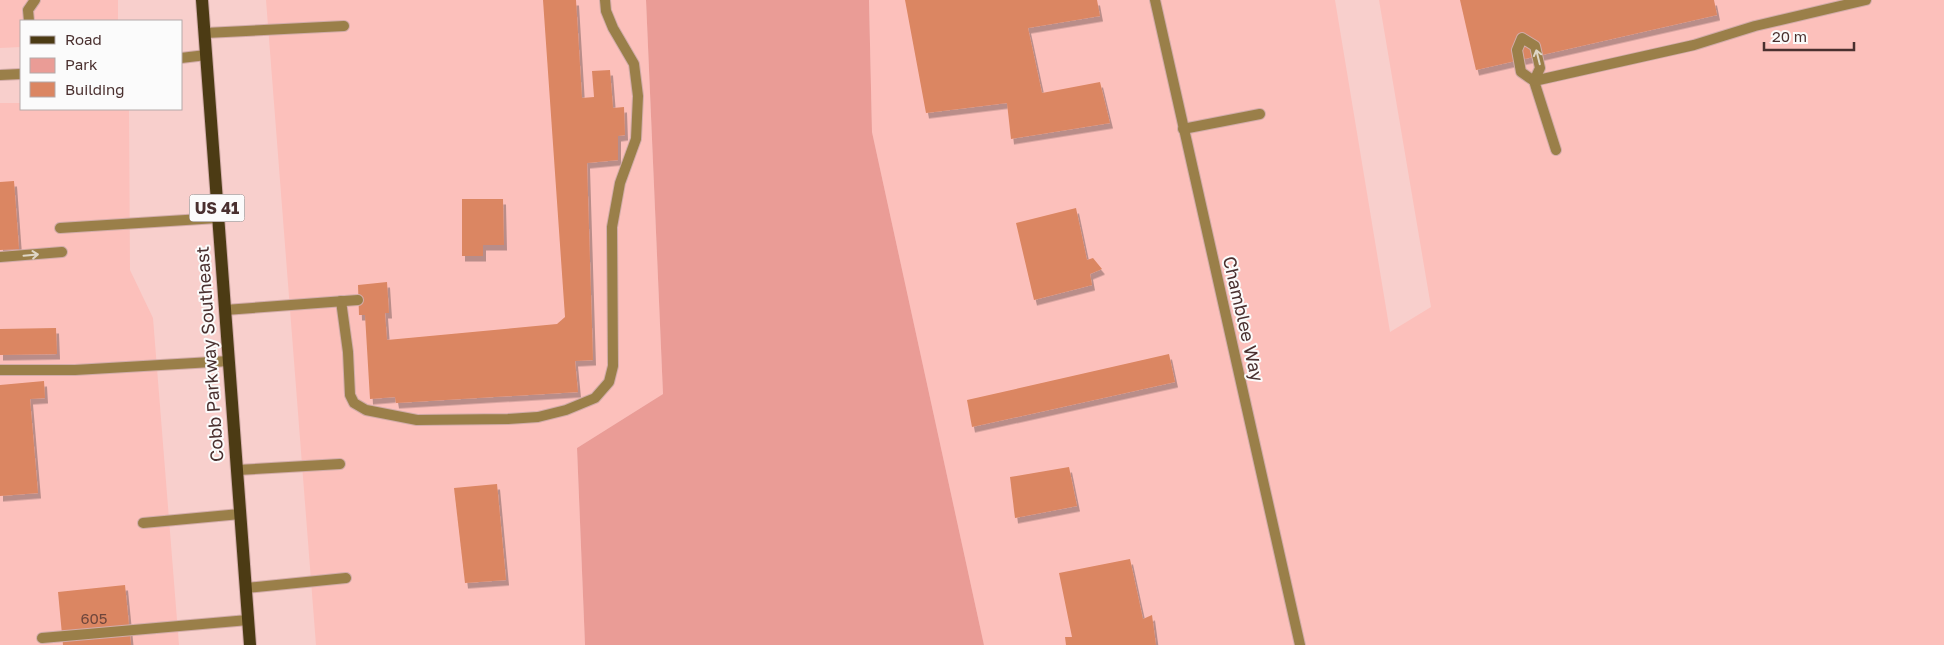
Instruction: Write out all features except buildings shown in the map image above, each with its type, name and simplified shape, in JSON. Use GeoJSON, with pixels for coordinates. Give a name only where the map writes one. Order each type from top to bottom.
{"type":"FeatureCollection","features":[{"type":"Feature","properties":{"kind":"main road","name":"Cobb Parkway Southeast"},"geometry":{"type":"LineString","coordinates":[[202,0],[250,645]]}},
{"type":"Feature","properties":{"kind":"street"},"geometry":{"type":"LineString","coordinates":[[29,20],[28,10],[35,0]]}},
{"type":"Feature","properties":{"kind":"street"},"geometry":{"type":"LineString","coordinates":[[341,301],[348,352],[350,394],[354,403],[366,410],[417,420],[508,419],[538,417],[566,410],[595,398],[609,382],[612,366],[612,227],[620,183],[636,139],[638,96],[634,64],[612,28],[606,11],[605,0]]}},
{"type":"Feature","properties":{"kind":"street","name":"Chamblee Way"},"geometry":{"type":"LineString","coordinates":[[1155,0],[1300,645]]}},
{"type":"Feature","properties":{"kind":"street"},"geometry":{"type":"LineString","coordinates":[[1556,150],[1534,81],[1694,45],[1755,26],[1866,0]]}},
{"type":"Feature","properties":{"kind":"street"},"geometry":{"type":"LineString","coordinates":[[205,33],[344,26]]}},
{"type":"Feature","properties":{"kind":"street"},"geometry":{"type":"LineString","coordinates":[[182,58],[206,55]]}},
{"type":"Feature","properties":{"kind":"street"},"geometry":{"type":"LineString","coordinates":[[0,76],[20,74]]}},
{"type":"Feature","properties":{"kind":"street"},"geometry":{"type":"LineString","coordinates":[[1183,130],[1260,114]]}},
{"type":"Feature","properties":{"kind":"street"},"geometry":{"type":"LineString","coordinates":[[60,228],[217,218]]}},
{"type":"Feature","properties":{"kind":"street"},"geometry":{"type":"LineString","coordinates":[[0,257],[62,252]]}},
{"type":"Feature","properties":{"kind":"street"},"geometry":{"type":"LineString","coordinates":[[225,310],[358,300]]}},
{"type":"Feature","properties":{"kind":"street"},"geometry":{"type":"LineString","coordinates":[[0,370],[76,370],[229,361]]}},
{"type":"Feature","properties":{"kind":"street"},"geometry":{"type":"LineString","coordinates":[[237,470],[340,464]]}},
{"type":"Feature","properties":{"kind":"street"},"geometry":{"type":"LineString","coordinates":[[143,523],[240,514]]}},
{"type":"Feature","properties":{"kind":"street"},"geometry":{"type":"LineString","coordinates":[[246,588],[346,578]]}},
{"type":"Feature","properties":{"kind":"street"},"geometry":{"type":"LineString","coordinates":[[42,638],[248,620]]}},
{"type":"Feature","properties":{"kind":"shaded area"},"geometry":{"type":"Polygon","coordinates":[[[0,0],[118,0],[118,20],[20,20],[20,47],[0,48],[0,0]]]}},
{"type":"Feature","properties":{"kind":"shaded area"},"geometry":{"type":"Polygon","coordinates":[[[266,0],[646,0],[663,394],[577,448],[585,645],[316,645],[266,0]]]}},
{"type":"Feature","properties":{"kind":"shaded area"},"geometry":{"type":"Polygon","coordinates":[[[869,0],[1335,0],[1390,332],[1431,307],[1379,0],[1944,0],[1944,645],[984,645],[872,132],[869,0]]]}},
{"type":"Feature","properties":{"kind":"shaded area"},"geometry":{"type":"Polygon","coordinates":[[[0,103],[20,103],[20,110],[129,110],[130,270],[153,318],[179,645],[0,645],[0,103]]]}},
{"type":"Feature","properties":{"kind":"green space"},"geometry":{"type":"Polygon","coordinates":[[[646,0],[869,0],[872,132],[984,645],[585,645],[577,448],[663,394],[646,0]]]}}]}
